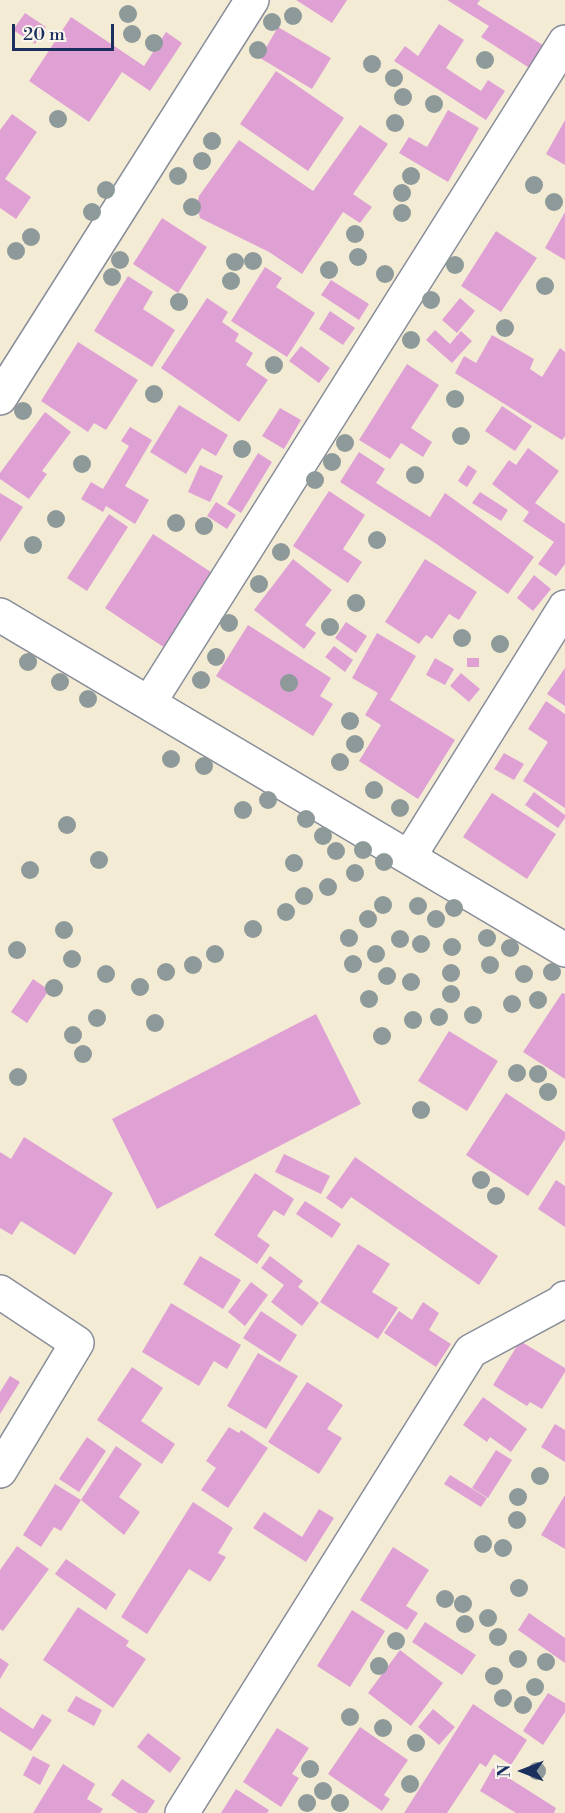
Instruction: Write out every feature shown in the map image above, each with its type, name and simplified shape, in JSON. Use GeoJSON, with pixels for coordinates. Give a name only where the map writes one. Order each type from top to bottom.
{"type":"FeatureCollection","features":[{"type":"Feature","properties":{"kind":"street"},"geometry":{"type":"LineString","coordinates":[[0,398],[252,0]]}},
{"type":"Feature","properties":{"kind":"street"},"geometry":{"type":"LineString","coordinates":[[149,703],[565,42]]}},
{"type":"Feature","properties":{"kind":"street"},"geometry":{"type":"LineString","coordinates":[[409,857],[565,607]]}},
{"type":"Feature","properties":{"kind":"street"},"geometry":{"type":"LineString","coordinates":[[0,615],[565,950]]}},
{"type":"Feature","properties":{"kind":"street"},"geometry":{"type":"LineString","coordinates":[[0,1292],[77,1342],[0,1471]]}},
{"type":"Feature","properties":{"kind":"street"},"geometry":{"type":"LineString","coordinates":[[182,1813],[471,1351],[556,1314]]}},
{"type":"Feature","properties":{"kind":"building"},"geometry":{"type":"Polygon","coordinates":[[[296,0],[347,0],[332,23],[296,0]]]}},
{"type":"Feature","properties":{"kind":"building"},"geometry":{"type":"Polygon","coordinates":[[[447,0],[480,0],[477,4],[546,47],[531,69],[481,37],[489,26],[447,0]]]}},
{"type":"Feature","properties":{"kind":"building"},"geometry":{"type":"Polygon","coordinates":[[[25,13],[46,27],[35,44],[13,30],[25,13]]]}},
{"type":"Feature","properties":{"kind":"building"},"geometry":{"type":"Polygon","coordinates":[[[71,17],[144,66],[166,32],[182,43],[150,91],[122,72],[89,122],[29,81],[71,17]]]}},
{"type":"Feature","properties":{"kind":"building"},"geometry":{"type":"Polygon","coordinates":[[[439,24],[464,40],[446,68],[481,91],[488,80],[505,91],[486,120],[394,61],[405,46],[418,56],[439,24]]]}},
{"type":"Feature","properties":{"kind":"building"},"geometry":{"type":"Polygon","coordinates":[[[278,27],[331,58],[312,89],[260,58],[278,27]]]}},
{"type":"Feature","properties":{"kind":"building"},"geometry":{"type":"Polygon","coordinates":[[[276,71],[344,118],[308,171],[240,124],[276,71]]]}},
{"type":"Feature","properties":{"kind":"building"},"geometry":{"type":"Polygon","coordinates":[[[448,110],[479,128],[448,182],[399,153],[409,137],[427,147],[448,110]]]}},
{"type":"Feature","properties":{"kind":"building"},"geometry":{"type":"Polygon","coordinates":[[[12,114],[37,132],[5,179],[31,197],[16,219],[0,208],[0,130],[12,114]]]}},
{"type":"Feature","properties":{"kind":"building"},"geometry":{"type":"Polygon","coordinates":[[[565,120],[565,165],[546,154],[565,120]]]}},
{"type":"Feature","properties":{"kind":"building"},"geometry":{"type":"Polygon","coordinates":[[[360,125],[388,144],[353,194],[372,207],[360,223],[343,212],[302,274],[269,252],[200,218],[197,205],[199,196],[239,140],[313,191],[360,125]]]}},
{"type":"Feature","properties":{"kind":"building"},"geometry":{"type":"Polygon","coordinates":[[[565,212],[565,260],[545,248],[565,212]]]}},
{"type":"Feature","properties":{"kind":"building"},"geometry":{"type":"Polygon","coordinates":[[[162,218],[207,247],[178,293],[133,264],[162,218]]]}},
{"type":"Feature","properties":{"kind":"building"},"geometry":{"type":"Polygon","coordinates":[[[496,231],[537,258],[501,312],[461,286],[496,231]]]}},
{"type":"Feature","properties":{"kind":"building"},"geometry":{"type":"Polygon","coordinates":[[[265,267],[282,278],[276,287],[315,313],[287,357],[231,321],[265,267]]]}},
{"type":"Feature","properties":{"kind":"building"},"geometry":{"type":"Polygon","coordinates":[[[128,276],[153,292],[143,309],[175,330],[152,367],[94,331],[128,276]]]}},
{"type":"Feature","properties":{"kind":"building"},"geometry":{"type":"Polygon","coordinates":[[[331,280],[369,304],[359,320],[321,295],[331,280]]]}},
{"type":"Feature","properties":{"kind":"building"},"geometry":{"type":"Polygon","coordinates":[[[207,298],[228,312],[222,322],[239,334],[235,341],[253,353],[246,365],[268,380],[239,422],[161,368],[207,298]]]}},
{"type":"Feature","properties":{"kind":"building"},"geometry":{"type":"Polygon","coordinates":[[[460,298],[475,311],[457,333],[442,320],[460,298]]]}},
{"type":"Feature","properties":{"kind":"building"},"geometry":{"type":"Polygon","coordinates":[[[330,311],[355,328],[343,345],[319,329],[330,311]]]}},
{"type":"Feature","properties":{"kind":"building"},"geometry":{"type":"Polygon","coordinates":[[[435,330],[450,344],[461,331],[472,341],[452,363],[426,340],[435,330]]]}},
{"type":"Feature","properties":{"kind":"building"},"geometry":{"type":"Polygon","coordinates":[[[492,335],[534,359],[530,369],[542,377],[560,348],[565,352],[565,436],[562,440],[455,373],[464,356],[476,363],[492,335]]]}},
{"type":"Feature","properties":{"kind":"building"},"geometry":{"type":"Polygon","coordinates":[[[78,342],[138,380],[106,430],[94,423],[88,432],[41,401],[78,342]]]}},
{"type":"Feature","properties":{"kind":"building"},"geometry":{"type":"Polygon","coordinates":[[[301,346],[330,368],[319,383],[289,361],[301,346]]]}},
{"type":"Feature","properties":{"kind":"building"},"geometry":{"type":"Polygon","coordinates":[[[407,364],[439,385],[411,428],[432,442],[423,457],[401,443],[390,459],[359,440],[407,364]]]}},
{"type":"Feature","properties":{"kind":"building"},"geometry":{"type":"Polygon","coordinates":[[[179,405],[228,435],[216,456],[202,448],[186,474],[150,452],[179,405]]]}},
{"type":"Feature","properties":{"kind":"building"},"geometry":{"type":"Polygon","coordinates":[[[502,406],[532,426],[515,451],[485,431],[502,406]]]}},
{"type":"Feature","properties":{"kind":"building"},"geometry":{"type":"Polygon","coordinates":[[[280,408],[301,420],[284,449],[262,436],[280,408]]]}},
{"type":"Feature","properties":{"kind":"building"},"geometry":{"type":"Polygon","coordinates":[[[45,412],[71,432],[42,471],[47,474],[29,499],[0,479],[0,473],[45,412]]]}},
{"type":"Feature","properties":{"kind":"building"},"geometry":{"type":"Polygon","coordinates":[[[130,427],[152,440],[125,486],[149,500],[135,524],[106,506],[103,512],[81,499],[91,482],[103,489],[129,446],[121,441],[130,427]]]}},
{"type":"Feature","properties":{"kind":"building"},"geometry":{"type":"Polygon","coordinates":[[[528,448],[559,471],[535,503],[565,524],[565,564],[556,576],[538,564],[554,542],[523,521],[529,512],[492,484],[509,460],[516,465],[528,448]]]}},
{"type":"Feature","properties":{"kind":"building"},"geometry":{"type":"Polygon","coordinates":[[[359,452],[385,469],[376,483],[430,517],[445,493],[534,557],[508,594],[435,543],[340,482],[359,452]]]}},
{"type":"Feature","properties":{"kind":"building"},"geometry":{"type":"Polygon","coordinates":[[[258,453],[272,462],[241,513],[227,504],[258,453]]]}},
{"type":"Feature","properties":{"kind":"building"},"geometry":{"type":"Polygon","coordinates":[[[200,465],[223,476],[210,502],[188,492],[200,465]]]}},
{"type":"Feature","properties":{"kind":"building"},"geometry":{"type":"Polygon","coordinates":[[[468,465],[477,471],[467,487],[458,481],[468,465]]]}},
{"type":"Feature","properties":{"kind":"building"},"geometry":{"type":"Polygon","coordinates":[[[329,491],[365,515],[343,549],[362,562],[348,583],[293,546],[329,491]]]}},
{"type":"Feature","properties":{"kind":"building"},"geometry":{"type":"Polygon","coordinates":[[[480,492],[508,510],[501,521],[472,503],[480,492]]]}},
{"type":"Feature","properties":{"kind":"building"},"geometry":{"type":"Polygon","coordinates":[[[0,493],[23,507],[0,542],[0,493]]]}},
{"type":"Feature","properties":{"kind":"building"},"geometry":{"type":"Polygon","coordinates":[[[216,502],[236,515],[227,529],[207,516],[216,502]]]}},
{"type":"Feature","properties":{"kind":"building"},"geometry":{"type":"Polygon","coordinates":[[[109,514],[128,527],[87,591],[67,578],[109,514]]]}},
{"type":"Feature","properties":{"kind":"building"},"geometry":{"type":"Polygon","coordinates":[[[153,534],[214,574],[165,648],[105,608],[153,534]]]}},
{"type":"Feature","properties":{"kind":"building"},"geometry":{"type":"Polygon","coordinates":[[[293,559],[332,590],[305,625],[316,633],[304,649],[254,610],[293,559]]]}},
{"type":"Feature","properties":{"kind":"building"},"geometry":{"type":"Polygon","coordinates":[[[425,559],[477,592],[459,620],[449,614],[432,639],[426,635],[419,644],[385,622],[425,559]]]}},
{"type":"Feature","properties":{"kind":"building"},"geometry":{"type":"Polygon","coordinates":[[[534,575],[551,589],[533,611],[517,598],[534,575]]]}},
{"type":"Feature","properties":{"kind":"building"},"geometry":{"type":"Polygon","coordinates":[[[346,622],[367,636],[356,653],[335,638],[346,622]]]}},
{"type":"Feature","properties":{"kind":"building"},"geometry":{"type":"Polygon","coordinates":[[[248,625],[331,678],[320,696],[333,704],[313,736],[216,676],[248,625]]]}},
{"type":"Feature","properties":{"kind":"building"},"geometry":{"type":"Polygon","coordinates":[[[377,633],[416,656],[390,700],[455,740],[418,799],[359,761],[381,725],[365,715],[378,693],[352,678],[377,633]]]}},
{"type":"Feature","properties":{"kind":"building"},"geometry":{"type":"Polygon","coordinates":[[[334,646],[353,660],[345,672],[325,657],[334,646]]]}},
{"type":"Feature","properties":{"kind":"building"},"geometry":{"type":"Polygon","coordinates":[[[435,658],[454,669],[445,685],[426,675],[435,658]]]}},
{"type":"Feature","properties":{"kind":"building"},"geometry":{"type":"Polygon","coordinates":[[[467,658],[479,658],[479,667],[467,667],[467,658]]]}},
{"type":"Feature","properties":{"kind":"building"},"geometry":{"type":"Polygon","coordinates":[[[565,668],[565,706],[547,694],[565,668]]]}},
{"type":"Feature","properties":{"kind":"building"},"geometry":{"type":"Polygon","coordinates":[[[461,673],[480,689],[469,702],[450,686],[461,673]]]}},
{"type":"Feature","properties":{"kind":"building"},"geometry":{"type":"Polygon","coordinates":[[[546,701],[565,714],[565,808],[523,781],[548,742],[528,729],[546,701]]]}},
{"type":"Feature","properties":{"kind":"building"},"geometry":{"type":"Polygon","coordinates":[[[504,753],[524,764],[514,780],[494,769],[504,753]]]}},
{"type":"Feature","properties":{"kind":"building"},"geometry":{"type":"Polygon","coordinates":[[[534,792],[565,815],[558,828],[525,805],[534,792]]]}},
{"type":"Feature","properties":{"kind":"building"},"geometry":{"type":"Polygon","coordinates":[[[492,793],[556,834],[527,879],[463,837],[492,793]]]}},
{"type":"Feature","properties":{"kind":"building"},"geometry":{"type":"Polygon","coordinates":[[[33,979],[49,990],[27,1023],[11,1012],[33,979]]]}},
{"type":"Feature","properties":{"kind":"building"},"geometry":{"type":"Polygon","coordinates":[[[562,993],[565,994],[565,1079],[523,1052],[562,993]]]}},
{"type":"Feature","properties":{"kind":"building"},"geometry":{"type":"Polygon","coordinates":[[[316,1014],[361,1104],[157,1209],[112,1119],[316,1014]]]}},
{"type":"Feature","properties":{"kind":"building"},"geometry":{"type":"Polygon","coordinates":[[[449,1031],[498,1061],[467,1111],[418,1081],[449,1031]]]}},
{"type":"Feature","properties":{"kind":"building"},"geometry":{"type":"Polygon","coordinates":[[[506,1093],[565,1132],[565,1139],[528,1196],[466,1155],[506,1093]]]}},
{"type":"Feature","properties":{"kind":"building"},"geometry":{"type":"Polygon","coordinates":[[[24,1137],[113,1193],[75,1255],[21,1221],[12,1235],[0,1228],[0,1152],[11,1159],[24,1137]]]}},
{"type":"Feature","properties":{"kind":"building"},"geometry":{"type":"Polygon","coordinates":[[[284,1154],[330,1176],[321,1194],[275,1172],[284,1154]]]}},
{"type":"Feature","properties":{"kind":"building"},"geometry":{"type":"Polygon","coordinates":[[[355,1157],[498,1256],[479,1285],[351,1197],[342,1209],[326,1198],[355,1157]]]}},
{"type":"Feature","properties":{"kind":"building"},"geometry":{"type":"Polygon","coordinates":[[[255,1173],[294,1199],[284,1216],[274,1210],[257,1236],[270,1245],[257,1264],[214,1235],[255,1173]]]}},
{"type":"Feature","properties":{"kind":"building"},"geometry":{"type":"Polygon","coordinates":[[[556,1180],[565,1186],[565,1227],[538,1209],[556,1180]]]}},
{"type":"Feature","properties":{"kind":"building"},"geometry":{"type":"Polygon","coordinates":[[[305,1201],[341,1224],[332,1238],[296,1214],[305,1201]]]}},
{"type":"Feature","properties":{"kind":"building"},"geometry":{"type":"Polygon","coordinates":[[[358,1244],[390,1264],[372,1292],[398,1308],[378,1339],[320,1302],[358,1244]]]}},
{"type":"Feature","properties":{"kind":"building"},"geometry":{"type":"Polygon","coordinates":[[[200,1256],[241,1280],[223,1309],[183,1284],[200,1256]]]}},
{"type":"Feature","properties":{"kind":"building"},"geometry":{"type":"Polygon","coordinates":[[[270,1256],[303,1281],[298,1287],[319,1303],[302,1326],[271,1302],[284,1285],[261,1268],[270,1256]]]}},
{"type":"Feature","properties":{"kind":"building"},"geometry":{"type":"Polygon","coordinates":[[[251,1282],[268,1295],[245,1326],[228,1312],[251,1282]]]}},
{"type":"Feature","properties":{"kind":"building"},"geometry":{"type":"Polygon","coordinates":[[[423,1302],[439,1313],[429,1330],[451,1344],[436,1367],[384,1333],[399,1311],[412,1320],[423,1302]]]}},
{"type":"Feature","properties":{"kind":"building"},"geometry":{"type":"Polygon","coordinates":[[[171,1303],[241,1345],[227,1369],[214,1361],[199,1386],[142,1352],[171,1303]]]}},
{"type":"Feature","properties":{"kind":"building"},"geometry":{"type":"Polygon","coordinates":[[[261,1311],[297,1335],[280,1362],[243,1338],[261,1311]]]}},
{"type":"Feature","properties":{"kind":"building"},"geometry":{"type":"Polygon","coordinates":[[[520,1341],[565,1368],[565,1372],[542,1409],[530,1402],[527,1406],[493,1385],[520,1341]]]}},
{"type":"Feature","properties":{"kind":"building"},"geometry":{"type":"Polygon","coordinates":[[[258,1353],[298,1376],[266,1429],[227,1406],[258,1353]]]}},
{"type":"Feature","properties":{"kind":"building"},"geometry":{"type":"Polygon","coordinates":[[[132,1367],[163,1388],[141,1421],[175,1444],[162,1464],[97,1420],[132,1367]]]}},
{"type":"Feature","properties":{"kind":"building"},"geometry":{"type":"Polygon","coordinates":[[[10,1376],[20,1382],[0,1414],[0,1392],[10,1376]]]}},
{"type":"Feature","properties":{"kind":"building"},"geometry":{"type":"Polygon","coordinates":[[[307,1382],[343,1405],[327,1429],[342,1438],[319,1474],[268,1442],[307,1382]]]}},
{"type":"Feature","properties":{"kind":"building"},"geometry":{"type":"Polygon","coordinates":[[[483,1397],[527,1429],[511,1452],[490,1437],[487,1442],[463,1425],[483,1397]]]}},
{"type":"Feature","properties":{"kind":"building"},"geometry":{"type":"Polygon","coordinates":[[[555,1424],[565,1430],[565,1462],[541,1447],[555,1424]]]}},
{"type":"Feature","properties":{"kind":"building"},"geometry":{"type":"Polygon","coordinates":[[[229,1427],[239,1433],[241,1430],[268,1448],[228,1508],[201,1490],[216,1468],[206,1461],[229,1427]]]}},
{"type":"Feature","properties":{"kind":"building"},"geometry":{"type":"Polygon","coordinates":[[[87,1437],[106,1451],[79,1492],[59,1479],[87,1437]]]}},
{"type":"Feature","properties":{"kind":"building"},"geometry":{"type":"Polygon","coordinates":[[[116,1446],[142,1464],[119,1497],[140,1512],[124,1535],[81,1500],[116,1446]]]}},
{"type":"Feature","properties":{"kind":"building"},"geometry":{"type":"Polygon","coordinates":[[[496,1450],[512,1460],[488,1498],[472,1488],[496,1450]]]}},
{"type":"Feature","properties":{"kind":"building"},"geometry":{"type":"Polygon","coordinates":[[[450,1475],[487,1498],[481,1507],[444,1484],[450,1475]]]}},
{"type":"Feature","properties":{"kind":"building"},"geometry":{"type":"Polygon","coordinates":[[[55,1484],[81,1500],[61,1531],[54,1527],[41,1547],[23,1535],[55,1484]]]}},
{"type":"Feature","properties":{"kind":"building"},"geometry":{"type":"Polygon","coordinates":[[[565,1495],[565,1549],[541,1535],[565,1495]]]}},
{"type":"Feature","properties":{"kind":"building"},"geometry":{"type":"Polygon","coordinates":[[[193,1502],[233,1528],[218,1553],[226,1557],[210,1582],[189,1569],[147,1634],[121,1617],[193,1502]]]}},
{"type":"Feature","properties":{"kind":"building"},"geometry":{"type":"Polygon","coordinates":[[[319,1509],[334,1518],[306,1562],[253,1528],[264,1512],[302,1537],[319,1509]]]}},
{"type":"Feature","properties":{"kind":"building"},"geometry":{"type":"Polygon","coordinates":[[[17,1546],[49,1569],[3,1631],[0,1629],[0,1570],[17,1546]]]}},
{"type":"Feature","properties":{"kind":"building"},"geometry":{"type":"Polygon","coordinates":[[[393,1547],[429,1570],[406,1606],[418,1613],[407,1630],[360,1600],[393,1547]]]}},
{"type":"Feature","properties":{"kind":"building"},"geometry":{"type":"Polygon","coordinates":[[[66,1559],[116,1594],[106,1610],[55,1574],[66,1559]]]}},
{"type":"Feature","properties":{"kind":"building"},"geometry":{"type":"Polygon","coordinates":[[[78,1607],[129,1641],[126,1646],[146,1659],[113,1708],[43,1660],[78,1607]]]}},
{"type":"Feature","properties":{"kind":"building"},"geometry":{"type":"Polygon","coordinates":[[[352,1610],[385,1631],[350,1687],[317,1666],[352,1610]]]}},
{"type":"Feature","properties":{"kind":"building"},"geometry":{"type":"Polygon","coordinates":[[[529,1613],[565,1638],[565,1663],[518,1630],[529,1613]]]}},
{"type":"Feature","properties":{"kind":"building"},"geometry":{"type":"Polygon","coordinates":[[[425,1622],[476,1655],[462,1675],[412,1642],[425,1622]]]}},
{"type":"Feature","properties":{"kind":"building"},"geometry":{"type":"Polygon","coordinates":[[[400,1650],[443,1683],[411,1726],[368,1693],[400,1650]]]}},
{"type":"Feature","properties":{"kind":"building"},"geometry":{"type":"Polygon","coordinates":[[[0,1658],[9,1664],[0,1679],[0,1658]]]}},
{"type":"Feature","properties":{"kind":"building"},"geometry":{"type":"Polygon","coordinates":[[[548,1693],[565,1703],[565,1712],[543,1745],[523,1731],[548,1693]]]}},
{"type":"Feature","properties":{"kind":"building"},"geometry":{"type":"Polygon","coordinates":[[[76,1696],[102,1710],[94,1726],[67,1711],[76,1696]]]}},
{"type":"Feature","properties":{"kind":"building"},"geometry":{"type":"Polygon","coordinates":[[[473,1704],[527,1740],[511,1765],[494,1754],[486,1767],[480,1763],[447,1813],[404,1813],[473,1704]]]}},
{"type":"Feature","properties":{"kind":"building"},"geometry":{"type":"Polygon","coordinates":[[[0,1707],[33,1729],[42,1714],[52,1720],[31,1751],[0,1731],[0,1707]]]}},
{"type":"Feature","properties":{"kind":"building"},"geometry":{"type":"Polygon","coordinates":[[[433,1709],[455,1727],[439,1745],[418,1727],[433,1709]]]}},
{"type":"Feature","properties":{"kind":"building"},"geometry":{"type":"Polygon","coordinates":[[[360,1727],[408,1760],[384,1795],[390,1799],[382,1811],[328,1774],[360,1727]]]}},
{"type":"Feature","properties":{"kind":"building"},"geometry":{"type":"Polygon","coordinates":[[[277,1728],[309,1748],[292,1774],[299,1778],[281,1807],[243,1782],[277,1728]]]}},
{"type":"Feature","properties":{"kind":"building"},"geometry":{"type":"Polygon","coordinates":[[[148,1733],[181,1758],[170,1773],[137,1747],[148,1733]]]}},
{"type":"Feature","properties":{"kind":"building"},"geometry":{"type":"Polygon","coordinates":[[[33,1756],[50,1765],[40,1785],[23,1775],[33,1756]]]}},
{"type":"Feature","properties":{"kind":"building"},"geometry":{"type":"Polygon","coordinates":[[[63,1764],[95,1784],[87,1799],[103,1809],[100,1813],[33,1813],[63,1764]]]}},
{"type":"Feature","properties":{"kind":"building"},"geometry":{"type":"Polygon","coordinates":[[[493,1768],[556,1808],[554,1813],[516,1813],[480,1791],[493,1768]]]}},
{"type":"Feature","properties":{"kind":"building"},"geometry":{"type":"Polygon","coordinates":[[[122,1779],[155,1801],[147,1813],[138,1813],[111,1795],[122,1779]]]}},
{"type":"Feature","properties":{"kind":"building"},"geometry":{"type":"Polygon","coordinates":[[[236,1789],[269,1810],[267,1813],[221,1813],[236,1789]]]}}]}
